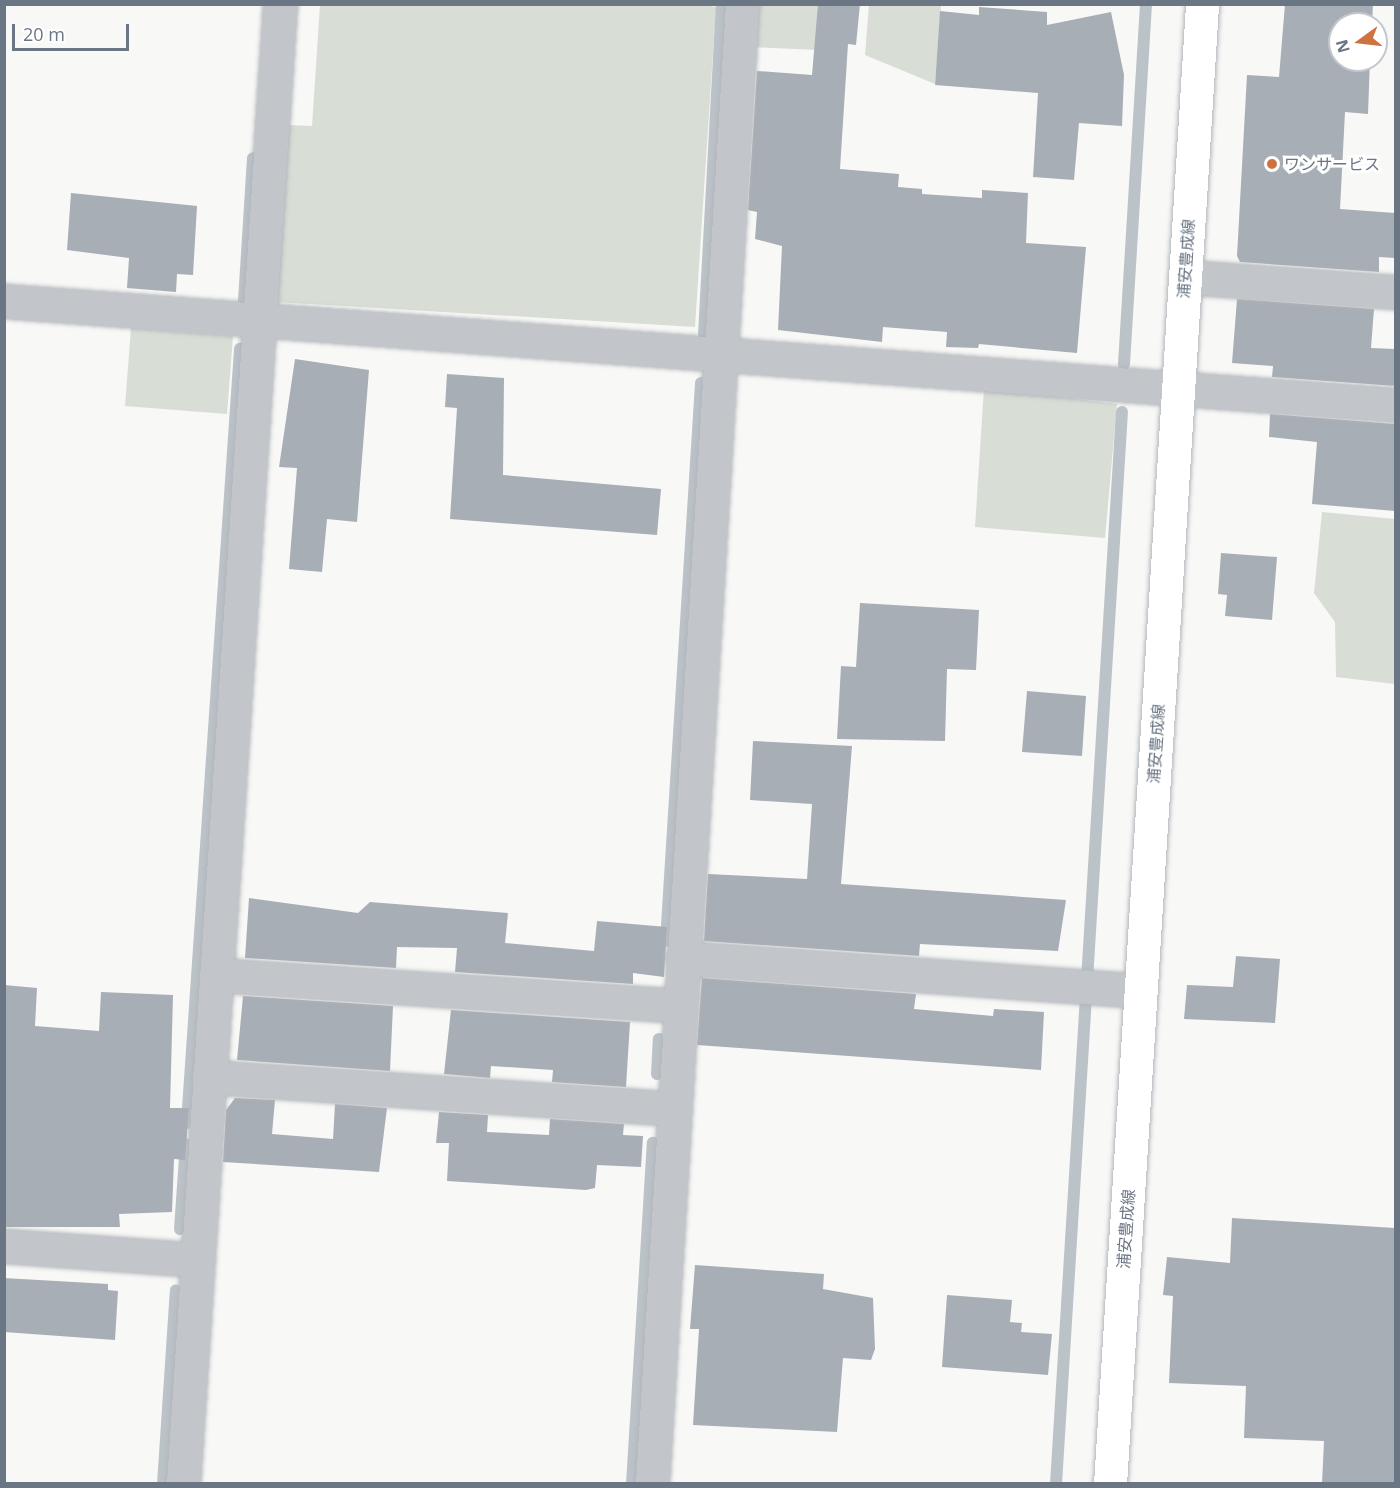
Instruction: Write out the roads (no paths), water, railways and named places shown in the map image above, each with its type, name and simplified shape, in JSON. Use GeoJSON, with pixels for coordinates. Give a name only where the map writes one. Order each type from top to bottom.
{"type":"FeatureCollection","features":[{"type":"Feature","properties":{"kind":"main road","name":"浦安豊成線"},"geometry":{"type":"LineString","coordinates":[[1110,1484],[1202,4]]}},
{"type":"Feature","properties":{"kind":"street"},"geometry":{"type":"LineString","coordinates":[[183,1484],[280,4]]}},
{"type":"Feature","properties":{"kind":"street"},"geometry":{"type":"LineString","coordinates":[[652,1484],[679,1006],[742,4]]}},
{"type":"Feature","properties":{"kind":"street"},"geometry":{"type":"LineString","coordinates":[[1185,277],[1395,292]]}},
{"type":"Feature","properties":{"kind":"street"},"geometry":{"type":"LineString","coordinates":[[4,301],[719,355],[1178,393],[1395,405]]}},
{"type":"Feature","properties":{"kind":"street"},"geometry":{"type":"LineString","coordinates":[[682,958],[1141,991]]}},
{"type":"Feature","properties":{"kind":"street"},"geometry":{"type":"LineString","coordinates":[[216,975],[679,1006]]}},
{"type":"Feature","properties":{"kind":"street"},"geometry":{"type":"LineString","coordinates":[[209,1077],[673,1109]]}},
{"type":"Feature","properties":{"kind":"street"},"geometry":{"type":"LineString","coordinates":[[4,1246],[197,1260]]}},
{"type":"Feature","properties":{"kind":"waterway"},"geometry":{"type":"LineString","coordinates":[[704,334],[722,4]]}},
{"type":"Feature","properties":{"kind":"waterway"},"geometry":{"type":"LineString","coordinates":[[1124,364],[1146,4]]}},
{"type":"Feature","properties":{"kind":"waterway"},"geometry":{"type":"LineString","coordinates":[[244,301],[253,158]]}},
{"type":"Feature","properties":{"kind":"waterway"},"geometry":{"type":"LineString","coordinates":[[187,1123],[240,349]]}},
{"type":"Feature","properties":{"kind":"waterway"},"geometry":{"type":"LineString","coordinates":[[666,941],[701,383]]}},
{"type":"Feature","properties":{"kind":"waterway"},"geometry":{"type":"LineString","coordinates":[[1056,1484],[1122,412]]}},
{"type":"Feature","properties":{"kind":"waterway"},"geometry":{"type":"LineString","coordinates":[[657,1074],[659,1039]]}},
{"type":"Feature","properties":{"kind":"waterway"},"geometry":{"type":"LineString","coordinates":[[632,1484],[653,1143]]}},
{"type":"Feature","properties":{"kind":"waterway"},"geometry":{"type":"LineString","coordinates":[[180,1229],[186,1144]]}},
{"type":"Feature","properties":{"kind":"waterway"},"geometry":{"type":"LineString","coordinates":[[163,1484],[176,1290]]}},
{"type":"Feature","properties":{"kind":"place","name":"ワンサービス"},"geometry":{"type":"Point","coordinates":[1272,164]}}]}
